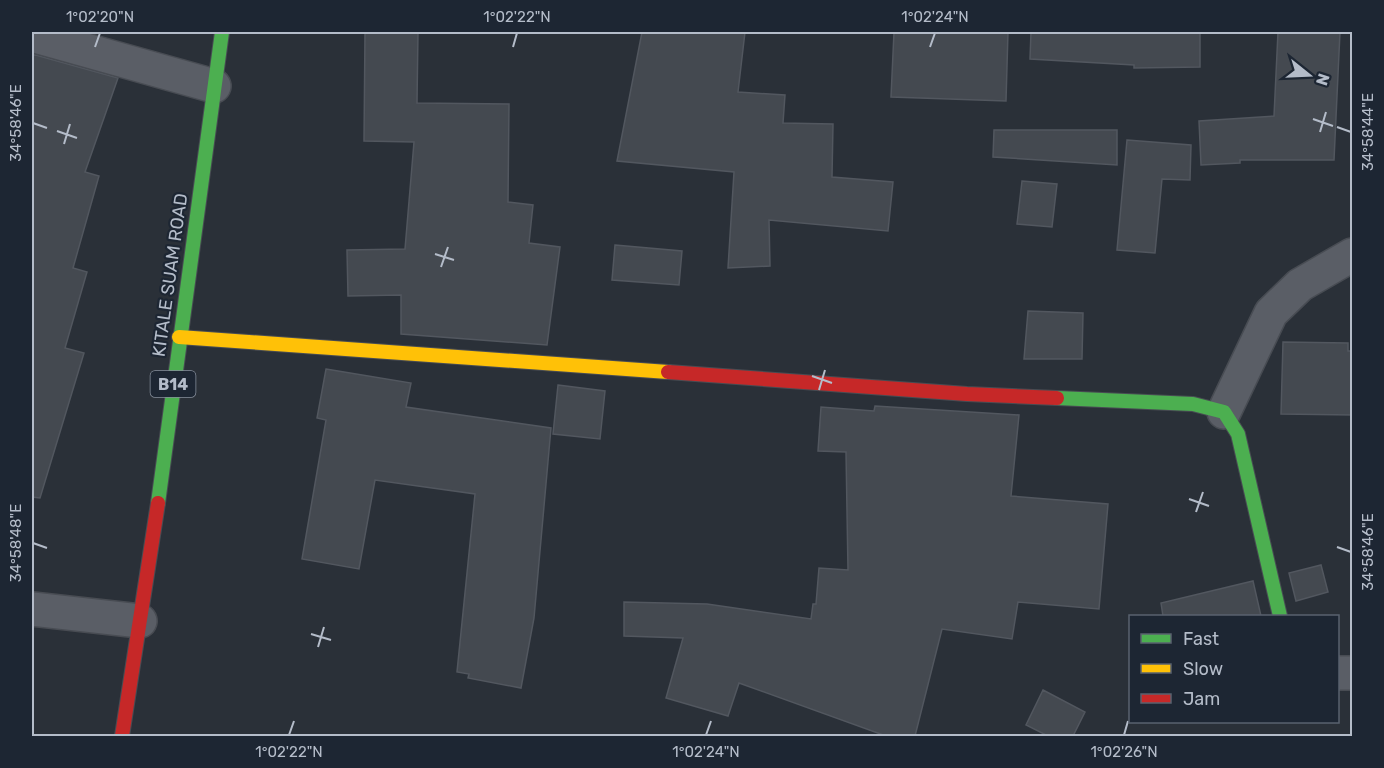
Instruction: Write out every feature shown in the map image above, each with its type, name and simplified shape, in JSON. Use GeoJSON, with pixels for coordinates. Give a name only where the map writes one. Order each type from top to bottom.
{"type":"FeatureCollection","features":[{"type":"Feature","properties":{"kind":"main road","name":"KITALE SUAM ROAD"},"geometry":{"type":"LineString","coordinates":[[122,736],[159,497],[222,32]]}},
{"type":"Feature","properties":{"kind":"main road"},"geometry":{"type":"LineString","coordinates":[[179,337],[956,393],[1193,404],[1224,412],[1238,434],[1280,615]]}},
{"type":"Feature","properties":{"kind":"street"},"geometry":{"type":"LineString","coordinates":[[32,35],[214,86]]}},
{"type":"Feature","properties":{"kind":"street"},"geometry":{"type":"LineString","coordinates":[[1224,412],[1271,314],[1300,285],[1353,255]]}},
{"type":"Feature","properties":{"kind":"street"},"geometry":{"type":"LineString","coordinates":[[32,609],[140,621]]}},
{"type":"Feature","properties":{"kind":"building"},"geometry":{"type":"Polygon","coordinates":[[[365,32],[418,32],[417,103],[509,104],[508,202],[533,205],[529,243],[560,247],[547,345],[401,334],[401,295],[348,296],[347,250],[405,249],[414,142],[364,141],[365,32]]]}},
{"type":"Feature","properties":{"kind":"building"},"geometry":{"type":"Polygon","coordinates":[[[642,32],[745,32],[738,92],[785,95],[783,123],[833,124],[832,177],[893,182],[888,231],[769,220],[770,266],[728,268],[734,172],[617,161],[642,32]]]}},
{"type":"Feature","properties":{"kind":"building"},"geometry":{"type":"Polygon","coordinates":[[[894,32],[1008,32],[1006,101],[891,97],[894,32]]]}},
{"type":"Feature","properties":{"kind":"building"},"geometry":{"type":"Polygon","coordinates":[[[1031,32],[1200,32],[1200,67],[1134,68],[1134,65],[1030,59],[1031,32]]]}},
{"type":"Feature","properties":{"kind":"building"},"geometry":{"type":"Polygon","coordinates":[[[1278,32],[1340,32],[1334,160],[1240,160],[1240,163],[1201,165],[1199,121],[1274,116],[1278,32]]]}},
{"type":"Feature","properties":{"kind":"building"},"geometry":{"type":"Polygon","coordinates":[[[32,54],[118,78],[85,172],[99,176],[73,268],[87,272],[65,348],[84,353],[40,498],[32,497],[32,54]]]}},
{"type":"Feature","properties":{"kind":"building"},"geometry":{"type":"Polygon","coordinates":[[[994,130],[1117,130],[1117,165],[993,157],[994,130]]]}},
{"type":"Feature","properties":{"kind":"building"},"geometry":{"type":"Polygon","coordinates":[[[1127,140],[1191,145],[1190,180],[1162,179],[1155,253],[1117,250],[1127,140]]]}},
{"type":"Feature","properties":{"kind":"building"},"geometry":{"type":"Polygon","coordinates":[[[1022,181],[1057,184],[1052,227],[1017,224],[1022,181]]]}},
{"type":"Feature","properties":{"kind":"building"},"geometry":{"type":"Polygon","coordinates":[[[615,245],[682,251],[679,285],[612,280],[615,245]]]}},
{"type":"Feature","properties":{"kind":"building"},"geometry":{"type":"Polygon","coordinates":[[[1028,311],[1083,313],[1082,359],[1024,359],[1028,311]]]}},
{"type":"Feature","properties":{"kind":"building"},"geometry":{"type":"Polygon","coordinates":[[[1283,342],[1348,343],[1348,351],[1353,351],[1353,415],[1281,414],[1283,342]]]}},
{"type":"Feature","properties":{"kind":"building"},"geometry":{"type":"Polygon","coordinates":[[[326,369],[411,383],[406,407],[551,428],[534,618],[521,688],[468,678],[469,674],[457,672],[475,494],[375,480],[359,569],[302,559],[326,420],[317,418],[326,369]]]}},
{"type":"Feature","properties":{"kind":"building"},"geometry":{"type":"Polygon","coordinates":[[[558,385],[605,391],[600,439],[553,434],[558,385]]]}},
{"type":"Feature","properties":{"kind":"building"},"geometry":{"type":"Polygon","coordinates":[[[875,406],[1019,415],[1011,496],[1108,504],[1099,609],[1018,602],[1012,639],[942,629],[915,736],[886,736],[739,683],[728,716],[666,698],[683,638],[624,636],[624,602],[707,604],[811,619],[813,604],[816,604],[819,568],[848,570],[846,452],[818,451],[821,407],[874,411],[875,406]]]}},
{"type":"Feature","properties":{"kind":"building"},"geometry":{"type":"Polygon","coordinates":[[[1321,565],[1328,592],[1296,601],[1289,573],[1321,565]]]}},
{"type":"Feature","properties":{"kind":"building"},"geometry":{"type":"Polygon","coordinates":[[[1253,581],[1261,615],[1163,615],[1161,603],[1253,581]]]}},
{"type":"Feature","properties":{"kind":"building"},"geometry":{"type":"Polygon","coordinates":[[[1043,690],[1085,712],[1073,736],[1048,736],[1026,725],[1043,690]]]}},
{"type":"Feature","properties":{"kind":"traffic: fast"},"geometry":{"type":"LineString","coordinates":[[158,503],[222,32]]}},
{"type":"Feature","properties":{"kind":"traffic: fast"},"geometry":{"type":"LineString","coordinates":[[1057,398],[1193,404],[1224,412],[1238,434],[1280,615]]}},
{"type":"Feature","properties":{"kind":"traffic: slow"},"geometry":{"type":"LineString","coordinates":[[179,337],[668,372]]}},
{"type":"Feature","properties":{"kind":"traffic: jam"},"geometry":{"type":"LineString","coordinates":[[668,372],[967,394],[1057,398]]}},
{"type":"Feature","properties":{"kind":"traffic: jam"},"geometry":{"type":"LineString","coordinates":[[122,736],[158,503]]}}]}
